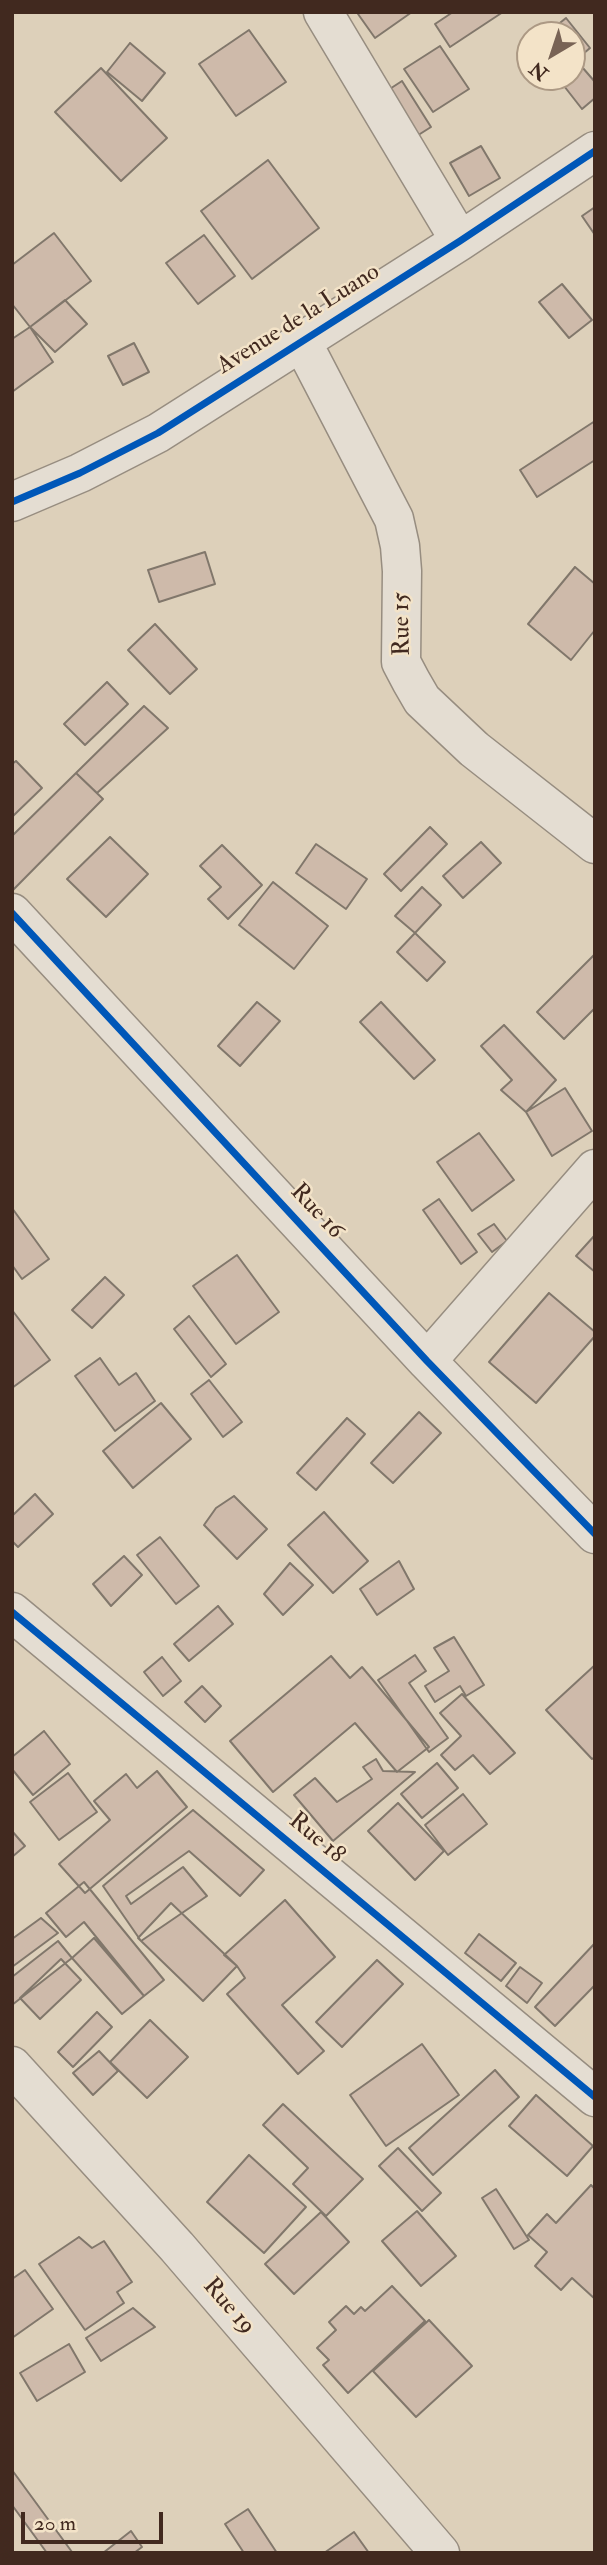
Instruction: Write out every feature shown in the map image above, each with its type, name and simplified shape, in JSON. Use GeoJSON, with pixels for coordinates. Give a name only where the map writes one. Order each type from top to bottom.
{"type":"FeatureCollection","features":[{"type":"Feature","properties":{"kind":"street"},"geometry":{"type":"LineString","coordinates":[[323,12],[460,241]]}},
{"type":"Feature","properties":{"kind":"street","name":"Avenue de la Luano"},"geometry":{"type":"LineString","coordinates":[[12,502],[80,473],[159,433],[460,241],[595,151]]}},
{"type":"Feature","properties":{"kind":"street","name":"Rue 15"},"geometry":{"type":"LineString","coordinates":[[302,342],[394,519],[402,571],[403,597],[399,641],[401,662],[422,700],[474,749],[595,844]]}},
{"type":"Feature","properties":{"kind":"street","name":"Rue 16"},"geometry":{"type":"LineString","coordinates":[[12,913],[427,1361],[595,1534]]}},
{"type":"Feature","properties":{"kind":"street"},"geometry":{"type":"LineString","coordinates":[[427,1361],[595,1169]]}},
{"type":"Feature","properties":{"kind":"street","name":"Rue 18"},"geometry":{"type":"LineString","coordinates":[[12,1612],[595,2097]]}},
{"type":"Feature","properties":{"kind":"street","name":"Rue 19"},"geometry":{"type":"LineString","coordinates":[[12,2066],[177,2247],[440,2553]]}},
{"type":"Feature","properties":{"kind":"building"},"geometry":{"type":"Polygon","coordinates":[[[412,12],[375,38],[358,14],[412,12]]]}},
{"type":"Feature","properties":{"kind":"building"},"geometry":{"type":"Polygon","coordinates":[[[453,12],[503,12],[450,47],[435,24],[453,12]]]}},
{"type":"Feature","properties":{"kind":"building"},"geometry":{"type":"Polygon","coordinates":[[[249,30],[286,82],[236,116],[199,64],[249,30]]]}},
{"type":"Feature","properties":{"kind":"building"},"geometry":{"type":"Polygon","coordinates":[[[130,43],[165,73],[142,101],[107,72],[130,43]]]}},
{"type":"Feature","properties":{"kind":"building"},"geometry":{"type":"Polygon","coordinates":[[[440,46],[469,89],[433,112],[404,69],[440,46]]]}},
{"type":"Feature","properties":{"kind":"building"},"geometry":{"type":"Polygon","coordinates":[[[101,68],[167,138],[121,181],[55,112],[101,68]]]}},
{"type":"Feature","properties":{"kind":"building"},"geometry":{"type":"Polygon","coordinates":[[[586,72],[595,82],[595,98],[582,109],[568,91],[586,91],[586,72]]]}},
{"type":"Feature","properties":{"kind":"building"},"geometry":{"type":"Polygon","coordinates":[[[402,81],[431,127],[412,139],[382,94],[402,81]]]}},
{"type":"Feature","properties":{"kind":"building"},"geometry":{"type":"Polygon","coordinates":[[[481,146],[500,178],[469,196],[450,163],[481,146]]]}},
{"type":"Feature","properties":{"kind":"building"},"geometry":{"type":"Polygon","coordinates":[[[268,160],[319,228],[252,279],[201,211],[268,160]]]}},
{"type":"Feature","properties":{"kind":"building"},"geometry":{"type":"Polygon","coordinates":[[[595,207],[595,235],[582,216],[595,207]]]}},
{"type":"Feature","properties":{"kind":"building"},"geometry":{"type":"Polygon","coordinates":[[[54,233],[91,281],[30,327],[12,304],[12,265],[54,233]]]}},
{"type":"Feature","properties":{"kind":"building"},"geometry":{"type":"Polygon","coordinates":[[[204,235],[235,276],[198,304],[166,263],[204,235]]]}},
{"type":"Feature","properties":{"kind":"building"},"geometry":{"type":"Polygon","coordinates":[[[562,284],[592,320],[569,338],[539,302],[562,284]]]}},
{"type":"Feature","properties":{"kind":"building"},"geometry":{"type":"Polygon","coordinates":[[[65,300],[87,324],[55,352],[30,327],[65,300]]]}},
{"type":"Feature","properties":{"kind":"building"},"geometry":{"type":"Polygon","coordinates":[[[30,327],[53,362],[12,392],[12,339],[30,327]]]}},
{"type":"Feature","properties":{"kind":"building"},"geometry":{"type":"Polygon","coordinates":[[[134,343],[149,372],[123,385],[108,356],[134,343]]]}},
{"type":"Feature","properties":{"kind":"building"},"geometry":{"type":"Polygon","coordinates":[[[595,421],[595,460],[537,497],[520,470],[595,421]]]}},
{"type":"Feature","properties":{"kind":"building"},"geometry":{"type":"Polygon","coordinates":[[[205,552],[215,584],[159,602],[148,570],[205,552]]]}},
{"type":"Feature","properties":{"kind":"building"},"geometry":{"type":"Polygon","coordinates":[[[575,567],[595,584],[595,630],[571,660],[528,624],[575,567]]]}},
{"type":"Feature","properties":{"kind":"building"},"geometry":{"type":"Polygon","coordinates":[[[155,624],[197,669],[170,694],[128,650],[155,624]]]}},
{"type":"Feature","properties":{"kind":"building"},"geometry":{"type":"Polygon","coordinates":[[[107,682],[128,704],[85,745],[64,724],[107,682]]]}},
{"type":"Feature","properties":{"kind":"building"},"geometry":{"type":"Polygon","coordinates":[[[144,706],[168,728],[97,793],[76,773],[144,706]]]}},
{"type":"Feature","properties":{"kind":"building"},"geometry":{"type":"Polygon","coordinates":[[[16,761],[42,788],[12,817],[12,764],[16,761]]]}},
{"type":"Feature","properties":{"kind":"building"},"geometry":{"type":"Polygon","coordinates":[[[76,773],[103,799],[13,890],[12,836],[76,773]]]}},
{"type":"Feature","properties":{"kind":"building"},"geometry":{"type":"Polygon","coordinates":[[[430,827],[447,844],[401,891],[384,874],[430,827]]]}},
{"type":"Feature","properties":{"kind":"building"},"geometry":{"type":"Polygon","coordinates":[[[110,837],[148,874],[106,917],[67,879],[110,837]]]}},
{"type":"Feature","properties":{"kind":"building"},"geometry":{"type":"Polygon","coordinates":[[[481,842],[501,863],[463,898],[443,876],[481,842]]]}},
{"type":"Feature","properties":{"kind":"building"},"geometry":{"type":"Polygon","coordinates":[[[316,844],[367,879],[346,909],[296,873],[316,844]]]}},
{"type":"Feature","properties":{"kind":"building"},"geometry":{"type":"Polygon","coordinates":[[[222,845],[262,885],[228,919],[208,899],[221,887],[200,866],[222,845]]]}},
{"type":"Feature","properties":{"kind":"building"},"geometry":{"type":"Polygon","coordinates":[[[273,882],[328,926],[294,969],[239,925],[273,882]]]}},
{"type":"Feature","properties":{"kind":"building"},"geometry":{"type":"Polygon","coordinates":[[[422,887],[441,905],[415,933],[395,916],[422,887]]]}},
{"type":"Feature","properties":{"kind":"building"},"geometry":{"type":"Polygon","coordinates":[[[415,933],[445,962],[427,981],[397,952],[415,933]]]}},
{"type":"Feature","properties":{"kind":"building"},"geometry":{"type":"Polygon","coordinates":[[[595,954],[595,1008],[564,1039],[537,1012],[595,954]]]}},
{"type":"Feature","properties":{"kind":"building"},"geometry":{"type":"Polygon","coordinates":[[[257,1002],[280,1021],[240,1066],[218,1046],[257,1002]]]}},
{"type":"Feature","properties":{"kind":"building"},"geometry":{"type":"Polygon","coordinates":[[[381,1002],[435,1060],[414,1079],[360,1022],[381,1002]]]}},
{"type":"Feature","properties":{"kind":"building"},"geometry":{"type":"Polygon","coordinates":[[[504,1025],[556,1080],[526,1112],[501,1090],[512,1080],[481,1046],[504,1025]]]}},
{"type":"Feature","properties":{"kind":"building"},"geometry":{"type":"Polygon","coordinates":[[[565,1088],[592,1131],[552,1156],[526,1112],[565,1088]]]}},
{"type":"Feature","properties":{"kind":"building"},"geometry":{"type":"Polygon","coordinates":[[[479,1133],[514,1180],[472,1211],[437,1162],[479,1133]]]}},
{"type":"Feature","properties":{"kind":"building"},"geometry":{"type":"Polygon","coordinates":[[[439,1199],[477,1252],[461,1264],[423,1210],[439,1199]]]}},
{"type":"Feature","properties":{"kind":"building"},"geometry":{"type":"Polygon","coordinates":[[[12,1208],[49,1259],[22,1279],[12,1265],[12,1208]]]}},
{"type":"Feature","properties":{"kind":"building"},"geometry":{"type":"Polygon","coordinates":[[[494,1224],[507,1241],[492,1252],[478,1234],[494,1224]]]}},
{"type":"Feature","properties":{"kind":"building"},"geometry":{"type":"Polygon","coordinates":[[[595,1235],[595,1272],[576,1256],[595,1235]]]}},
{"type":"Feature","properties":{"kind":"building"},"geometry":{"type":"Polygon","coordinates":[[[237,1255],[279,1312],[236,1344],[193,1286],[237,1255]]]}},
{"type":"Feature","properties":{"kind":"building"},"geometry":{"type":"Polygon","coordinates":[[[105,1277],[124,1295],[92,1328],[72,1310],[105,1277]]]}},
{"type":"Feature","properties":{"kind":"building"},"geometry":{"type":"Polygon","coordinates":[[[549,1293],[595,1332],[595,1336],[536,1403],[489,1362],[549,1293]]]}},
{"type":"Feature","properties":{"kind":"building"},"geometry":{"type":"Polygon","coordinates":[[[12,1310],[50,1360],[12,1388],[12,1310]]]}},
{"type":"Feature","properties":{"kind":"building"},"geometry":{"type":"Polygon","coordinates":[[[189,1316],[226,1364],[211,1377],[174,1329],[189,1316]]]}},
{"type":"Feature","properties":{"kind":"building"},"geometry":{"type":"Polygon","coordinates":[[[100,1358],[119,1385],[136,1373],[155,1401],[115,1431],[75,1376],[100,1358]]]}},
{"type":"Feature","properties":{"kind":"building"},"geometry":{"type":"Polygon","coordinates":[[[209,1380],[242,1422],[223,1437],[191,1394],[209,1380]]]}},
{"type":"Feature","properties":{"kind":"building"},"geometry":{"type":"Polygon","coordinates":[[[161,1403],[191,1439],[133,1488],[103,1451],[161,1403]]]}},
{"type":"Feature","properties":{"kind":"building"},"geometry":{"type":"Polygon","coordinates":[[[419,1412],[441,1433],[393,1483],[371,1463],[419,1412]]]}},
{"type":"Feature","properties":{"kind":"building"},"geometry":{"type":"Polygon","coordinates":[[[347,1418],[365,1434],[316,1490],[297,1473],[347,1418]]]}},
{"type":"Feature","properties":{"kind":"building"},"geometry":{"type":"Polygon","coordinates":[[[35,1494],[53,1514],[18,1547],[12,1541],[12,1516],[35,1494]]]}},
{"type":"Feature","properties":{"kind":"building"},"geometry":{"type":"Polygon","coordinates":[[[234,1496],[267,1529],[237,1559],[204,1525],[216,1508],[234,1496]]]}},
{"type":"Feature","properties":{"kind":"building"},"geometry":{"type":"Polygon","coordinates":[[[324,1512],[368,1561],[333,1593],[288,1545],[324,1512]]]}},
{"type":"Feature","properties":{"kind":"building"},"geometry":{"type":"Polygon","coordinates":[[[160,1537],[199,1586],[176,1604],[137,1555],[160,1537]]]}},
{"type":"Feature","properties":{"kind":"building"},"geometry":{"type":"Polygon","coordinates":[[[124,1556],[142,1575],[111,1606],[93,1584],[124,1556]]]}},
{"type":"Feature","properties":{"kind":"building"},"geometry":{"type":"Polygon","coordinates":[[[399,1561],[414,1589],[377,1615],[360,1589],[399,1561]]]}},
{"type":"Feature","properties":{"kind":"building"},"geometry":{"type":"Polygon","coordinates":[[[290,1563],[313,1585],[283,1615],[264,1594],[290,1563]]]}},
{"type":"Feature","properties":{"kind":"building"},"geometry":{"type":"Polygon","coordinates":[[[218,1606],[233,1624],[189,1661],[174,1644],[218,1606]]]}},
{"type":"Feature","properties":{"kind":"building"},"geometry":{"type":"Polygon","coordinates":[[[454,1637],[484,1685],[466,1696],[460,1686],[435,1702],[425,1686],[449,1671],[434,1648],[454,1637]]]}},
{"type":"Feature","properties":{"kind":"building"},"geometry":{"type":"Polygon","coordinates":[[[415,1655],[426,1671],[409,1683],[448,1738],[429,1752],[378,1680],[415,1655]]]}},
{"type":"Feature","properties":{"kind":"building"},"geometry":{"type":"Polygon","coordinates":[[[331,1656],[350,1678],[362,1667],[429,1747],[397,1772],[355,1723],[273,1792],[230,1741],[331,1656]]]}},
{"type":"Feature","properties":{"kind":"building"},"geometry":{"type":"Polygon","coordinates":[[[162,1657],[181,1681],[163,1696],[144,1672],[162,1657]]]}},
{"type":"Feature","properties":{"kind":"building"},"geometry":{"type":"Polygon","coordinates":[[[595,1665],[595,1757],[592,1759],[546,1710],[595,1665]]]}},
{"type":"Feature","properties":{"kind":"building"},"geometry":{"type":"Polygon","coordinates":[[[202,1686],[221,1706],[205,1722],[185,1702],[202,1686]]]}},
{"type":"Feature","properties":{"kind":"building"},"geometry":{"type":"Polygon","coordinates":[[[462,1694],[515,1753],[490,1774],[473,1755],[455,1770],[441,1755],[461,1736],[440,1713],[462,1694]]]}},
{"type":"Feature","properties":{"kind":"building"},"geometry":{"type":"Polygon","coordinates":[[[44,1731],[70,1764],[33,1795],[12,1769],[12,1757],[44,1731]]]}},
{"type":"Feature","properties":{"kind":"building"},"geometry":{"type":"Polygon","coordinates":[[[376,1759],[383,1771],[415,1772],[333,1841],[294,1795],[315,1778],[337,1802],[372,1779],[363,1767],[376,1759]]]}},
{"type":"Feature","properties":{"kind":"building"},"geometry":{"type":"Polygon","coordinates":[[[437,1763],[458,1788],[422,1818],[401,1794],[437,1763]]]}},
{"type":"Feature","properties":{"kind":"building"},"geometry":{"type":"Polygon","coordinates":[[[157,1771],[187,1807],[85,1893],[59,1864],[110,1820],[94,1801],[126,1774],[137,1788],[157,1771]]]}},
{"type":"Feature","properties":{"kind":"building"},"geometry":{"type":"Polygon","coordinates":[[[68,1773],[97,1812],[59,1840],[30,1802],[68,1773]]]}},
{"type":"Feature","properties":{"kind":"building"},"geometry":{"type":"Polygon","coordinates":[[[463,1794],[487,1824],[448,1855],[425,1825],[463,1794]]]}},
{"type":"Feature","properties":{"kind":"building"},"geometry":{"type":"Polygon","coordinates":[[[398,1803],[444,1851],[415,1880],[368,1831],[398,1803]]]}},
{"type":"Feature","properties":{"kind":"building"},"geometry":{"type":"Polygon","coordinates":[[[193,1810],[264,1870],[240,1896],[189,1851],[126,1896],[131,1904],[183,1867],[207,1896],[141,1941],[103,1886],[193,1810]]]}},
{"type":"Feature","properties":{"kind":"building"},"geometry":{"type":"Polygon","coordinates":[[[12,1831],[25,1846],[12,1857],[12,1831]]]}},
{"type":"Feature","properties":{"kind":"building"},"geometry":{"type":"Polygon","coordinates":[[[84,1882],[164,1980],[144,1996],[84,1922],[66,1937],[46,1913],[84,1882]]]}},
{"type":"Feature","properties":{"kind":"building"},"geometry":{"type":"Polygon","coordinates":[[[285,1900],[335,1957],[282,2005],[324,2051],[298,2074],[227,1994],[245,1978],[237,1966],[224,1955],[285,1900]]]}},
{"type":"Feature","properties":{"kind":"building"},"geometry":{"type":"Polygon","coordinates":[[[171,1903],[237,1966],[203,2001],[138,1938],[171,1903]]]}},
{"type":"Feature","properties":{"kind":"building"},"geometry":{"type":"Polygon","coordinates":[[[41,1918],[58,1933],[12,1967],[12,1939],[41,1918]]]}},
{"type":"Feature","properties":{"kind":"building"},"geometry":{"type":"Polygon","coordinates":[[[479,1934],[516,1963],[501,1981],[465,1953],[479,1934]]]}},
{"type":"Feature","properties":{"kind":"building"},"geometry":{"type":"Polygon","coordinates":[[[94,1938],[144,1996],[122,2014],[72,1958],[94,1938]]]}},
{"type":"Feature","properties":{"kind":"building"},"geometry":{"type":"Polygon","coordinates":[[[58,1941],[72,1958],[12,2005],[12,1977],[58,1941]]]}},
{"type":"Feature","properties":{"kind":"building"},"geometry":{"type":"Polygon","coordinates":[[[595,1943],[595,1985],[555,2026],[535,2007],[595,1943]]]}},
{"type":"Feature","properties":{"kind":"building"},"geometry":{"type":"Polygon","coordinates":[[[61,1959],[81,1980],[40,2019],[20,1998],[61,1959]]]}},
{"type":"Feature","properties":{"kind":"building"},"geometry":{"type":"Polygon","coordinates":[[[377,1960],[403,1984],[342,2047],[316,2022],[377,1960]]]}},
{"type":"Feature","properties":{"kind":"building"},"geometry":{"type":"Polygon","coordinates":[[[520,1967],[542,1983],[527,2003],[506,1986],[520,1967]]]}},
{"type":"Feature","properties":{"kind":"building"},"geometry":{"type":"Polygon","coordinates":[[[97,2012],[112,2027],[73,2067],[58,2052],[97,2012]]]}},
{"type":"Feature","properties":{"kind":"building"},"geometry":{"type":"Polygon","coordinates":[[[150,2020],[188,2057],[147,2098],[110,2062],[150,2020]]]}},
{"type":"Feature","properties":{"kind":"building"},"geometry":{"type":"Polygon","coordinates":[[[422,2044],[459,2095],[386,2146],[350,2095],[422,2044]]]}},
{"type":"Feature","properties":{"kind":"building"},"geometry":{"type":"Polygon","coordinates":[[[99,2051],[118,2071],[93,2095],[73,2073],[99,2051]]]}},
{"type":"Feature","properties":{"kind":"building"},"geometry":{"type":"Polygon","coordinates":[[[495,2070],[519,2097],[433,2175],[409,2148],[495,2070]]]}},
{"type":"Feature","properties":{"kind":"building"},"geometry":{"type":"Polygon","coordinates":[[[536,2095],[593,2146],[567,2176],[509,2126],[536,2095]]]}},
{"type":"Feature","properties":{"kind":"building"},"geometry":{"type":"Polygon","coordinates":[[[283,2104],[363,2179],[326,2216],[293,2184],[308,2168],[263,2125],[283,2104]]]}},
{"type":"Feature","properties":{"kind":"building"},"geometry":{"type":"Polygon","coordinates":[[[398,2148],[441,2193],[422,2211],[379,2166],[398,2148]]]}},
{"type":"Feature","properties":{"kind":"building"},"geometry":{"type":"Polygon","coordinates":[[[249,2155],[306,2207],[264,2253],[207,2202],[249,2155]]]}},
{"type":"Feature","properties":{"kind":"building"},"geometry":{"type":"Polygon","coordinates":[[[591,2185],[595,2189],[595,2299],[572,2278],[561,2290],[535,2266],[547,2252],[528,2235],[547,2214],[556,2223],[591,2185]]]}},
{"type":"Feature","properties":{"kind":"building"},"geometry":{"type":"Polygon","coordinates":[[[496,2189],[529,2240],[514,2249],[482,2198],[496,2189]]]}},
{"type":"Feature","properties":{"kind":"building"},"geometry":{"type":"Polygon","coordinates":[[[417,2211],[456,2256],[421,2286],[382,2241],[417,2211]]]}},
{"type":"Feature","properties":{"kind":"building"},"geometry":{"type":"Polygon","coordinates":[[[321,2212],[349,2242],[294,2294],[265,2264],[321,2212]]]}},
{"type":"Feature","properties":{"kind":"building"},"geometry":{"type":"Polygon","coordinates":[[[79,2237],[92,2248],[104,2241],[132,2282],[117,2292],[124,2303],[85,2330],[39,2264],[79,2237]]]}},
{"type":"Feature","properties":{"kind":"building"},"geometry":{"type":"Polygon","coordinates":[[[25,2270],[53,2309],[12,2338],[12,2279],[25,2270]]]}},
{"type":"Feature","properties":{"kind":"building"},"geometry":{"type":"Polygon","coordinates":[[[392,2286],[425,2321],[348,2393],[323,2365],[329,2360],[317,2348],[336,2330],[329,2322],[346,2306],[354,2314],[361,2307],[365,2311],[392,2286]]]}},
{"type":"Feature","properties":{"kind":"building"},"geometry":{"type":"Polygon","coordinates":[[[133,2308],[155,2327],[101,2361],[86,2338],[133,2308]]]}},
{"type":"Feature","properties":{"kind":"building"},"geometry":{"type":"Polygon","coordinates":[[[429,2320],[472,2366],[416,2417],[373,2371],[429,2320]]]}},
{"type":"Feature","properties":{"kind":"building"},"geometry":{"type":"Polygon","coordinates":[[[69,2344],[85,2372],[37,2401],[20,2373],[69,2344]]]}},
{"type":"Feature","properties":{"kind":"building"},"geometry":{"type":"Polygon","coordinates":[[[12,2470],[71,2553],[47,2553],[12,2505],[12,2470]]]}},
{"type":"Feature","properties":{"kind":"building"},"geometry":{"type":"Polygon","coordinates":[[[248,2509],[277,2553],[244,2553],[225,2524],[248,2509]]]}},
{"type":"Feature","properties":{"kind":"building"},"geometry":{"type":"Polygon","coordinates":[[[131,2531],[142,2547],[134,2553],[103,2553],[131,2531]]]}},
{"type":"Feature","properties":{"kind":"building"},"geometry":{"type":"Polygon","coordinates":[[[354,2532],[369,2553],[324,2553],[354,2532]]]}},
{"type":"Feature","properties":{"kind":"cycle path"},"geometry":{"type":"LineString","coordinates":[[12,502],[80,473],[158,433],[460,241],[595,151]]}},
{"type":"Feature","properties":{"kind":"cycle path"},"geometry":{"type":"LineString","coordinates":[[12,913],[427,1361],[595,1534]]}},
{"type":"Feature","properties":{"kind":"cycle path"},"geometry":{"type":"LineString","coordinates":[[12,1612],[595,2097]]}}]}
